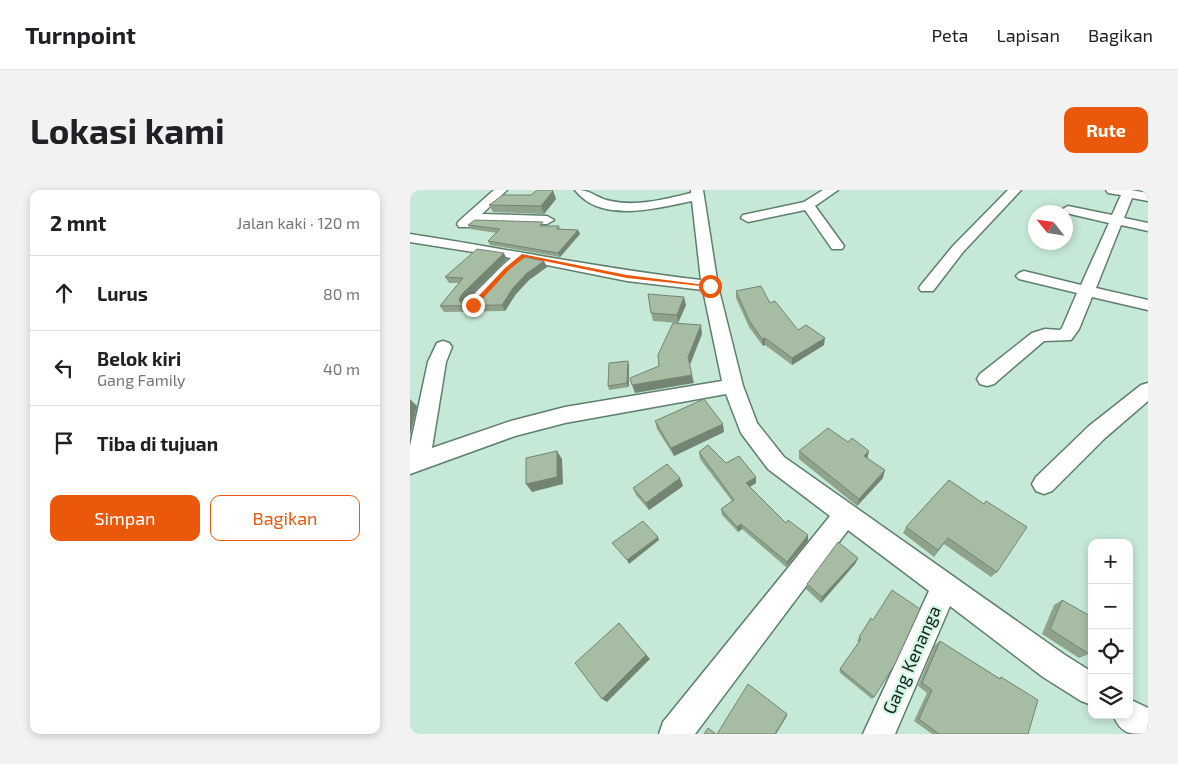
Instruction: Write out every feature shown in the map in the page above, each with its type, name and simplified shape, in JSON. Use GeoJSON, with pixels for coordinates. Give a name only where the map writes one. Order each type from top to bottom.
{"type":"FeatureCollection","features":[{"type":"Feature","properties":{"kind":"street"},"geometry":{"type":"LineString","coordinates":[[446,242],[500,190]]}},
{"type":"Feature","properties":{"kind":"street"},"geometry":{"type":"LineString","coordinates":[[581,190],[594,202],[610,207],[624,208],[697,193],[710,286],[733,386],[748,427],[776,463],[1054,666],[1088,687]]}},
{"type":"Feature","properties":{"kind":"street"},"geometry":{"type":"LineString","coordinates":[[748,218],[808,205],[832,190]]}},
{"type":"Feature","properties":{"kind":"street"},"geometry":{"type":"LineString","coordinates":[[927,288],[958,249],[1015,190]]}},
{"type":"Feature","properties":{"kind":"street"},"geometry":{"type":"LineString","coordinates":[[1112,190],[1148,197]]}},
{"type":"Feature","properties":{"kind":"street"},"geometry":{"type":"LineString","coordinates":[[986,379],[1038,337],[1045,335],[1065,336],[1070,329],[1128,193]]}},
{"type":"Feature","properties":{"kind":"street"},"geometry":{"type":"LineString","coordinates":[[808,205],[838,246]]}},
{"type":"Feature","properties":{"kind":"street"},"geometry":{"type":"LineString","coordinates":[[1073,211],[1148,227]]}},
{"type":"Feature","properties":{"kind":"street"},"geometry":{"type":"LineString","coordinates":[[470,218],[547,220]]}},
{"type":"Feature","properties":{"kind":"street"},"geometry":{"type":"LineString","coordinates":[[410,238],[446,242],[627,276],[710,286]]}},
{"type":"Feature","properties":{"kind":"street"},"geometry":{"type":"LineString","coordinates":[[473,305],[507,269],[524,256]]}},
{"type":"Feature","properties":{"kind":"street"},"geometry":{"type":"LineString","coordinates":[[1024,276],[1148,304]]}},
{"type":"Feature","properties":{"kind":"street"},"geometry":{"type":"LineString","coordinates":[[414,463],[437,362],[443,347]]}},
{"type":"Feature","properties":{"kind":"street"},"geometry":{"type":"LineString","coordinates":[[414,463],[511,429],[565,415],[733,386]]}},
{"type":"Feature","properties":{"kind":"street"},"geometry":{"type":"LineString","coordinates":[[1044,484],[1097,432],[1148,390]]}},
{"type":"Feature","properties":{"kind":"street"},"geometry":{"type":"LineString","coordinates":[[676,734],[846,514]]}},
{"type":"Feature","properties":{"kind":"street","name":"Gang Kenanga"},"geometry":{"type":"LineString","coordinates":[[879,734],[945,586]]}},
{"type":"Feature","properties":{"kind":"street"},"geometry":{"type":"LineString","coordinates":[[1133,718],[1148,727]]}},
{"type":"Feature","properties":{"kind":"building"},"geometry":{"type":"Polygon","coordinates":[[[537,190],[553,191],[541,206],[489,205],[503,195],[531,195],[537,190]]]}},
{"type":"Feature","properties":{"kind":"building"},"geometry":{"type":"Polygon","coordinates":[[[475,220],[543,222],[540,226],[559,226],[557,229],[578,230],[558,253],[488,241],[500,229],[468,225],[475,220]]]}},
{"type":"Feature","properties":{"kind":"building"},"geometry":{"type":"Polygon","coordinates":[[[477,249],[504,253],[462,294],[459,300],[463,305],[477,304],[510,267],[525,257],[544,261],[526,274],[513,288],[502,305],[440,306],[463,278],[445,277],[477,249]]]}},
{"type":"Feature","properties":{"kind":"building"},"geometry":{"type":"Polygon","coordinates":[[[761,286],[770,303],[775,301],[798,330],[806,325],[825,338],[792,358],[765,338],[762,339],[749,320],[736,291],[761,286]]]}},
{"type":"Feature","properties":{"kind":"building"},"geometry":{"type":"Polygon","coordinates":[[[648,294],[684,297],[677,315],[651,313],[648,294]]]}},
{"type":"Feature","properties":{"kind":"building"},"geometry":{"type":"Polygon","coordinates":[[[673,323],[701,325],[688,357],[692,375],[632,385],[630,378],[659,366],[658,355],[673,323]]]}},
{"type":"Feature","properties":{"kind":"building"},"geometry":{"type":"Polygon","coordinates":[[[628,361],[627,383],[608,386],[609,363],[628,361]]]}},
{"type":"Feature","properties":{"kind":"building"},"geometry":{"type":"Polygon","coordinates":[[[704,399],[723,424],[671,448],[655,421],[704,399]]]}},
{"type":"Feature","properties":{"kind":"building"},"geometry":{"type":"Polygon","coordinates":[[[828,428],[848,442],[852,438],[869,451],[864,456],[885,470],[859,499],[799,451],[828,428]]]}},
{"type":"Feature","properties":{"kind":"building"},"geometry":{"type":"Polygon","coordinates":[[[708,445],[726,463],[739,456],[756,477],[746,483],[786,523],[788,520],[808,535],[787,562],[741,524],[737,527],[721,509],[734,500],[699,452],[708,445]]]}},
{"type":"Feature","properties":{"kind":"building"},"geometry":{"type":"Polygon","coordinates":[[[557,451],[557,477],[526,484],[526,458],[557,451]]]}},
{"type":"Feature","properties":{"kind":"building"},"geometry":{"type":"Polygon","coordinates":[[[667,464],[680,478],[646,503],[633,488],[667,464]]]}},
{"type":"Feature","properties":{"kind":"building"},"geometry":{"type":"Polygon","coordinates":[[[949,480],[984,504],[986,501],[1027,527],[997,572],[948,538],[938,550],[906,527],[949,480]]]}},
{"type":"Feature","properties":{"kind":"building"},"geometry":{"type":"Polygon","coordinates":[[[643,521],[658,537],[627,560],[612,543],[643,521]]]}},
{"type":"Feature","properties":{"kind":"building"},"geometry":{"type":"Polygon","coordinates":[[[838,542],[858,558],[822,597],[807,584],[838,542]]]}},
{"type":"Feature","properties":{"kind":"building"},"geometry":{"type":"Polygon","coordinates":[[[892,590],[920,609],[895,664],[874,697],[840,669],[861,639],[859,637],[871,618],[873,620],[892,590]]]}},
{"type":"Feature","properties":{"kind":"building"},"geometry":{"type":"Polygon","coordinates":[[[1062,600],[1088,615],[1088,653],[1050,629],[1062,600]]]}},
{"type":"Feature","properties":{"kind":"building"},"geometry":{"type":"Polygon","coordinates":[[[619,623],[646,655],[602,699],[575,663],[619,623]]]}},
{"type":"Feature","properties":{"kind":"building"},"geometry":{"type":"Polygon","coordinates":[[[940,641],[1000,679],[1001,677],[1038,700],[1028,734],[939,734],[919,719],[932,690],[922,683],[940,641]]]}},
{"type":"Feature","properties":{"kind":"building"},"geometry":{"type":"Polygon","coordinates":[[[748,684],[787,714],[775,734],[717,734],[748,684]]]}},
{"type":"Feature","properties":{"kind":"building"},"geometry":{"type":"Polygon","coordinates":[[[708,728],[716,734],[704,734],[708,728]]]}},
{"type":"Feature","properties":{"kind":"route"},"geometry":{"type":"LineString","coordinates":[[473,305],[507,269],[524,256],[627,276],[710,286]]}}]}
